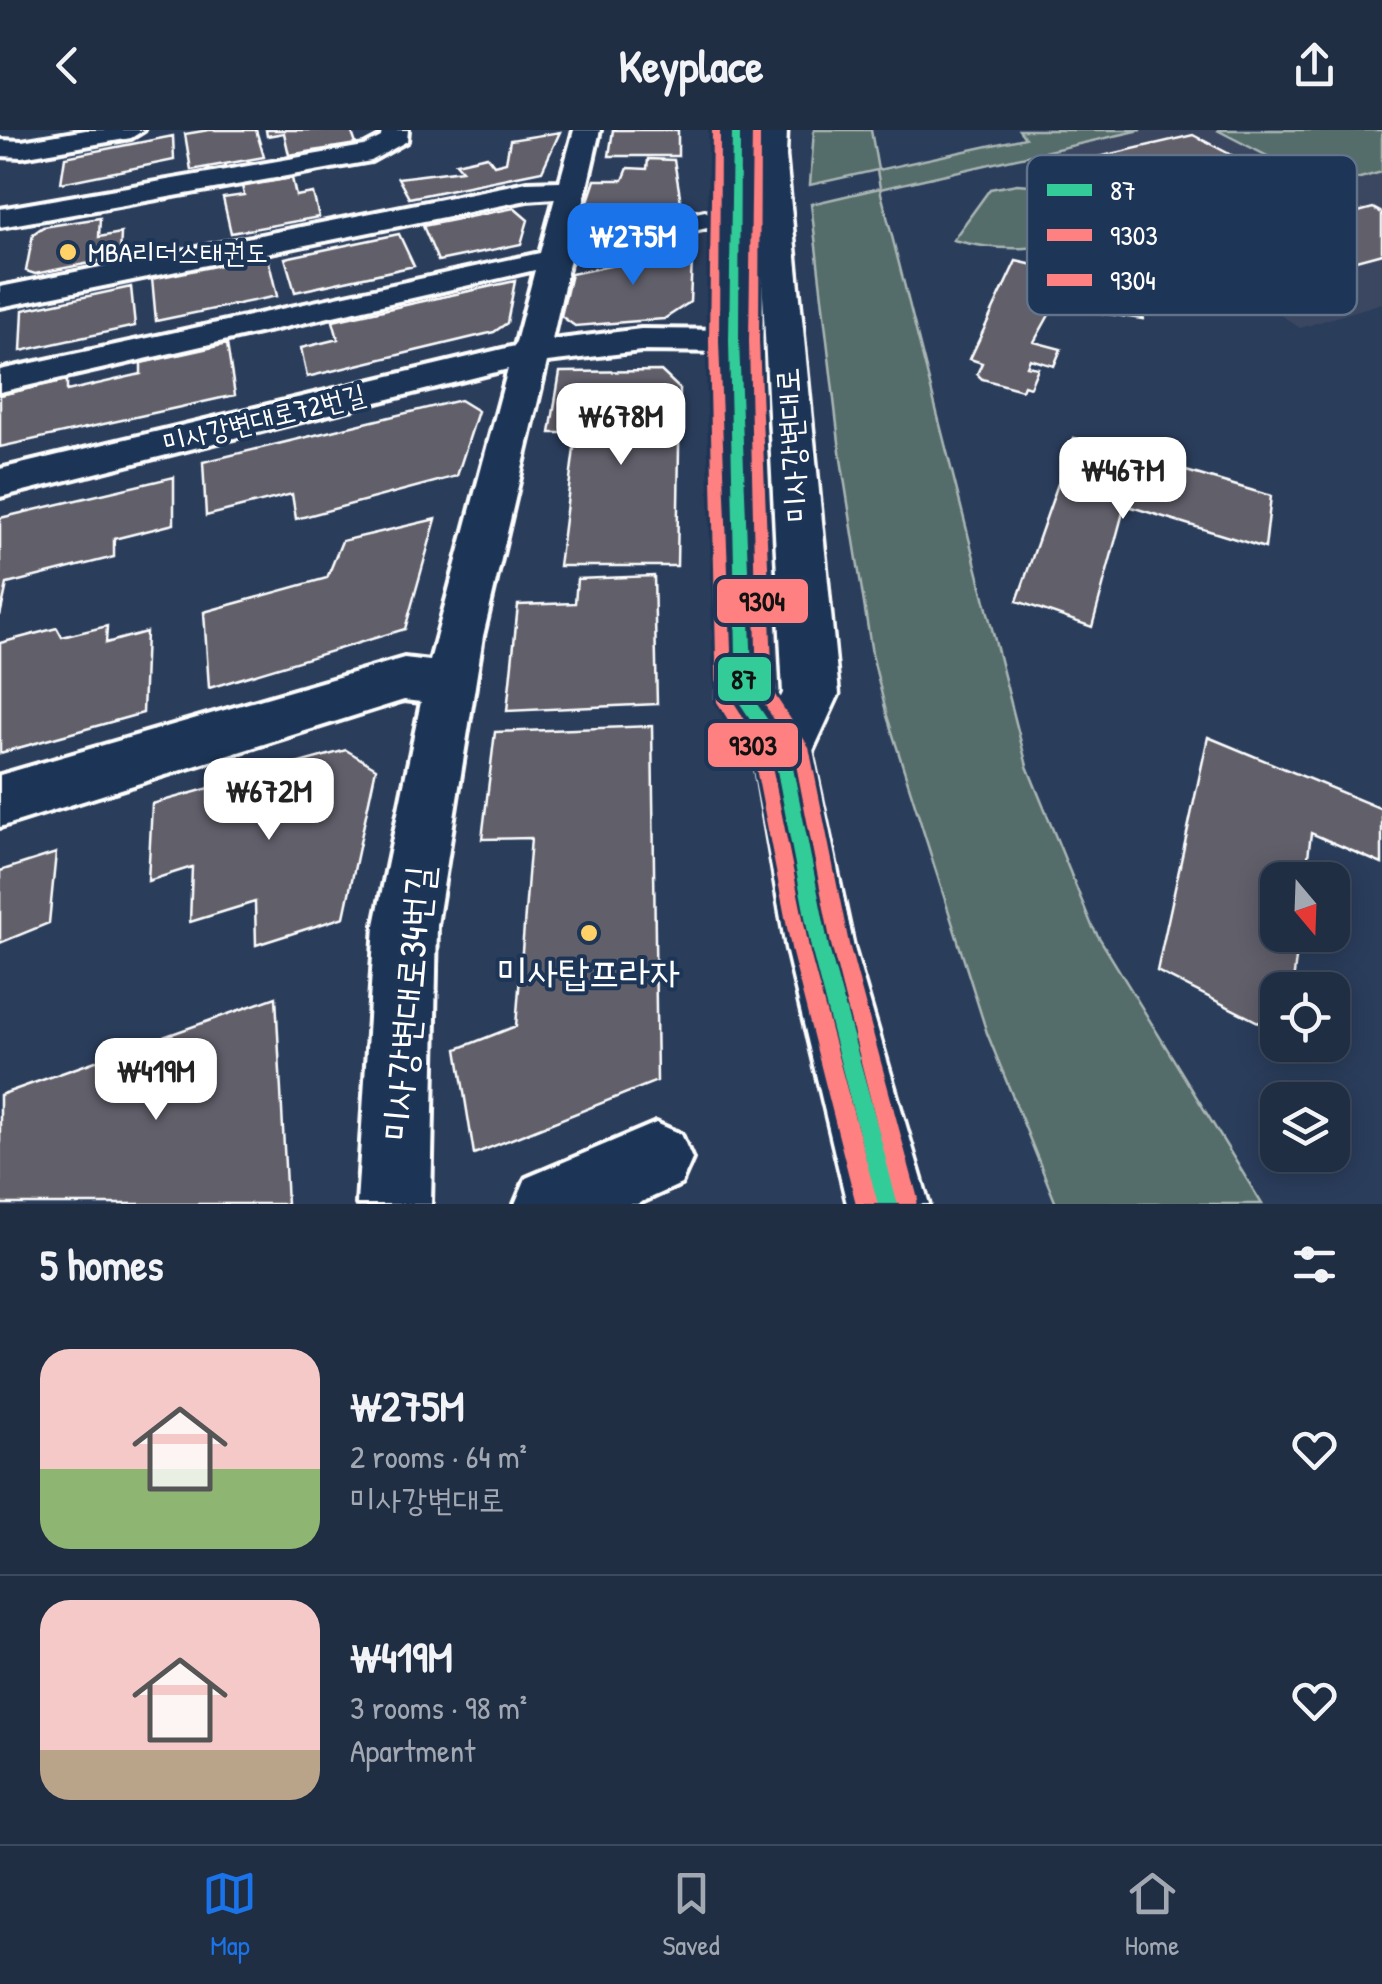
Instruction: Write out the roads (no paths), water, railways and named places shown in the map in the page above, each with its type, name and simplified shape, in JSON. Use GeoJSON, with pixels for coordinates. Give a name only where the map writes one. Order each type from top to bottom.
{"type":"FeatureCollection","features":[{"type":"Feature","properties":{"kind":"main road","name":"미사강변대로"},"geometry":{"type":"LineString","coordinates":[[736,130],[734,341],[745,699],[782,753],[820,948],[888,1204]]}},
{"type":"Feature","properties":{"kind":"main road","name":"미사강변대로"},"geometry":{"type":"LineString","coordinates":[[773,130],[771,156],[811,694],[782,753]]}},
{"type":"Feature","properties":{"kind":"street"},"geometry":{"type":"LineString","coordinates":[[132,130],[11,148],[5,202],[371,153],[394,141],[395,130]]}},
{"type":"Feature","properties":{"kind":"street","name":"미사강변대로34번길"},"geometry":{"type":"LineString","coordinates":[[394,1204],[406,925],[449,684],[587,130]]}},
{"type":"Feature","properties":{"kind":"street"},"geometry":{"type":"LineString","coordinates":[[0,296],[527,190],[570,190]]}},
{"type":"Feature","properties":{"kind":"street"},"geometry":{"type":"LineString","coordinates":[[573,250],[705,220]]}},
{"type":"Feature","properties":{"kind":"street"},"geometry":{"type":"LineString","coordinates":[[0,381],[536,260]]}},
{"type":"Feature","properties":{"kind":"street","name":"미사강변대로72번길"},"geometry":{"type":"LineString","coordinates":[[0,483],[529,353],[640,340],[734,341]]}},
{"type":"Feature","properties":{"kind":"street"},"geometry":{"type":"LineString","coordinates":[[0,801],[404,679],[449,684]]}},
{"type":"Feature","properties":{"kind":"street"},"geometry":{"type":"LineString","coordinates":[[552,1204],[656,1160]]}},
{"type":"Feature","properties":{"kind":"place","name":"MBA리더스태권도"},"geometry":{"type":"Point","coordinates":[68,252]}},
{"type":"Feature","properties":{"kind":"place","name":"미사탑프라자"},"geometry":{"type":"Point","coordinates":[589,933]}}]}
